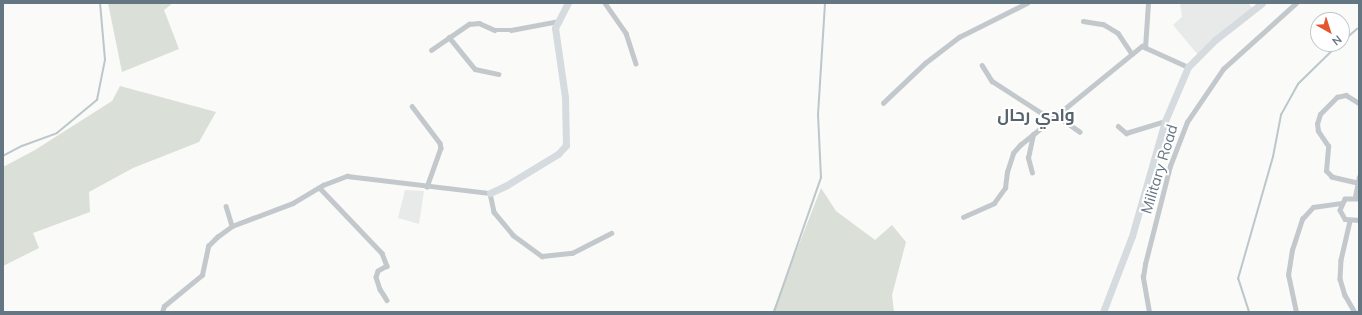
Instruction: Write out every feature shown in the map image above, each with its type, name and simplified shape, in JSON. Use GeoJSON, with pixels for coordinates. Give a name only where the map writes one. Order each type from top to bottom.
{"type":"FeatureCollection","features":[{"type":"Feature","properties":{"kind":"street"},"geometry":{"type":"LineString","coordinates":[[162,312],[164,306],[202,275],[208,246],[232,226],[293,203],[320,188],[347,176],[427,187],[490,193],[507,185],[558,154],[566,145],[565,97],[555,28],[568,3]]}},
{"type":"Feature","properties":{"kind":"street"},"geometry":{"type":"LineString","coordinates":[[605,3],[626,33],[636,63]]}},
{"type":"Feature","properties":{"kind":"street"},"geometry":{"type":"LineString","coordinates":[[882,103],[925,62],[959,37],[1027,3]]}},
{"type":"Feature","properties":{"kind":"street"},"geometry":{"type":"LineString","coordinates":[[1145,48],[1148,3]]}},
{"type":"Feature","properties":{"kind":"street"},"geometry":{"type":"LineString","coordinates":[[1103,312],[1132,236],[1165,122],[1188,67],[1215,40],[1262,3]]}},
{"type":"Feature","properties":{"kind":"street","name":"Military Road"},"geometry":{"type":"LineString","coordinates":[[1149,312],[1143,277],[1145,264],[1170,166],[1187,122],[1223,69],[1296,3]]}},
{"type":"Feature","properties":{"kind":"street"},"geometry":{"type":"LineString","coordinates":[[431,50],[469,24],[479,23],[495,30],[511,30],[559,21]]}},
{"type":"Feature","properties":{"kind":"street"},"geometry":{"type":"LineString","coordinates":[[1083,21],[1103,24],[1118,33],[1132,54]]}},
{"type":"Feature","properties":{"kind":"street"},"geometry":{"type":"LineString","coordinates":[[449,37],[475,69],[498,74]]}},
{"type":"Feature","properties":{"kind":"street"},"geometry":{"type":"LineString","coordinates":[[963,217],[994,203],[1005,188],[1007,172],[1013,153],[1052,119],[1142,46],[1188,67]]}},
{"type":"Feature","properties":{"kind":"street"},"geometry":{"type":"LineString","coordinates":[[982,64],[992,81],[1052,119]]}},
{"type":"Feature","properties":{"kind":"street"},"geometry":{"type":"LineString","coordinates":[[1357,183],[1332,178],[1326,171],[1328,146],[1318,131],[1317,124],[1320,114],[1337,98],[1346,95],[1359,103]]}},
{"type":"Feature","properties":{"kind":"street"},"geometry":{"type":"LineString","coordinates":[[412,106],[440,143],[441,148],[427,187]]}},
{"type":"Feature","properties":{"kind":"street"},"geometry":{"type":"LineString","coordinates":[[1056,116],[1080,132]]}},
{"type":"Feature","properties":{"kind":"street"},"geometry":{"type":"LineString","coordinates":[[1118,126],[1126,133],[1165,122]]}},
{"type":"Feature","properties":{"kind":"street"},"geometry":{"type":"LineString","coordinates":[[1032,174],[1028,158],[1033,135]]}},
{"type":"Feature","properties":{"kind":"street"},"geometry":{"type":"LineString","coordinates":[[1359,178],[1357,183],[1357,198],[1346,199],[1342,203],[1340,210],[1342,216],[1350,222],[1359,220]]}},
{"type":"Feature","properties":{"kind":"street"},"geometry":{"type":"LineString","coordinates":[[320,188],[382,253],[387,266],[378,271],[376,277],[380,289],[387,300]]}},
{"type":"Feature","properties":{"kind":"street"},"geometry":{"type":"LineString","coordinates":[[490,193],[494,212],[512,234],[542,256],[572,253],[611,233]]}},
{"type":"Feature","properties":{"kind":"street"},"geometry":{"type":"LineString","coordinates":[[1296,312],[1288,275],[1292,250],[1302,219],[1313,207],[1342,203]]}},
{"type":"Feature","properties":{"kind":"street"},"geometry":{"type":"LineString","coordinates":[[226,206],[232,226]]}},
{"type":"Feature","properties":{"kind":"street"},"geometry":{"type":"LineString","coordinates":[[1350,222],[1341,260],[1340,279],[1345,295],[1355,312]]}},
{"type":"Feature","properties":{"kind":"shaded area"},"geometry":{"type":"Polygon","coordinates":[[[108,3],[173,3],[164,10],[179,49],[122,72],[108,3]]]}},
{"type":"Feature","properties":{"kind":"shaded area"},"geometry":{"type":"Polygon","coordinates":[[[1180,3],[1248,3],[1254,10],[1198,55],[1173,25],[1182,17],[1180,3]]]}},
{"type":"Feature","properties":{"kind":"shaded area"},"geometry":{"type":"Polygon","coordinates":[[[120,86],[216,112],[199,142],[133,168],[89,192],[90,212],[33,233],[39,248],[3,266],[3,167],[35,150],[112,101],[120,86]]]}},
{"type":"Feature","properties":{"kind":"shaded area"},"geometry":{"type":"Polygon","coordinates":[[[821,188],[836,211],[875,240],[892,225],[906,242],[892,295],[894,312],[773,311],[821,188]]]}},
{"type":"Feature","properties":{"kind":"shaded area"},"geometry":{"type":"Polygon","coordinates":[[[405,190],[424,191],[419,224],[398,218],[405,190]]]}},
{"type":"Feature","properties":{"kind":"waterway"},"geometry":{"type":"LineString","coordinates":[[3,156],[22,146],[57,133],[97,100],[105,60],[100,3]]}},
{"type":"Feature","properties":{"kind":"waterway"},"geometry":{"type":"LineString","coordinates":[[774,312],[821,178],[818,115],[825,3]]}},
{"type":"Feature","properties":{"kind":"waterway"},"geometry":{"type":"LineString","coordinates":[[1350,35],[1357,29]]}},
{"type":"Feature","properties":{"kind":"waterway"},"geometry":{"type":"LineString","coordinates":[[1249,312],[1238,279],[1273,157],[1281,115],[1298,84],[1331,52]]}},
{"type":"Feature","properties":{"kind":"district","name":"وادي رحال"},"geometry":{"type":"Point","coordinates":[1036,115]}}]}
